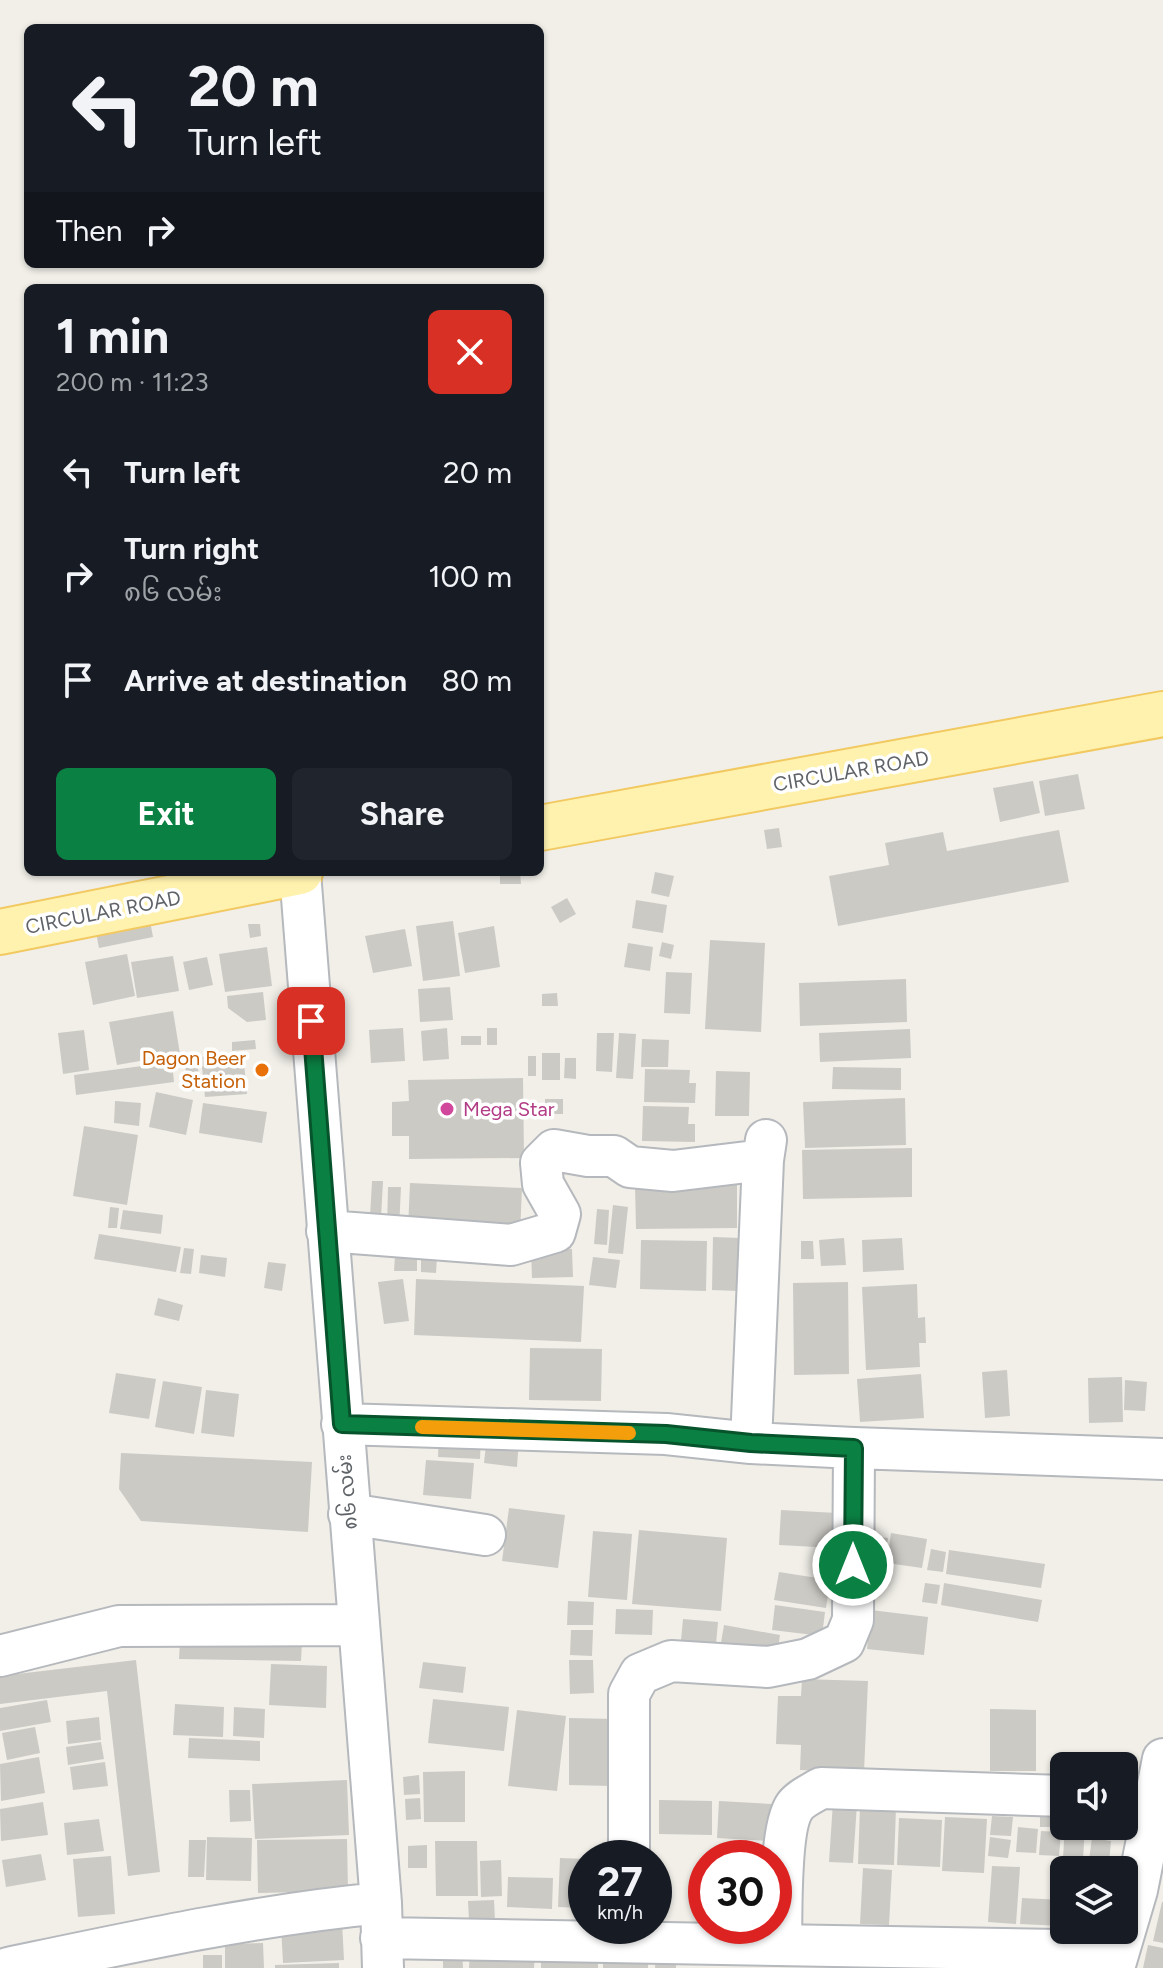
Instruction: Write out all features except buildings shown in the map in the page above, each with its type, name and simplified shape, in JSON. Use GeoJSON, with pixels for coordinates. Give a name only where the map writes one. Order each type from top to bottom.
{"type":"FeatureCollection","features":[{"type":"Feature","properties":{"kind":"main road","name":"CIRCULAR ROAD"},"geometry":{"type":"LineString","coordinates":[[544,827],[1163,714]]}},
{"type":"Feature","properties":{"kind":"main road","name":"CIRCULAR ROAD"},"geometry":{"type":"LineString","coordinates":[[0,932],[280,876]]}},
{"type":"Feature","properties":{"kind":"street","name":"၈၆ လမ်း"},"geometry":{"type":"LineString","coordinates":[[300,876],[382,1936]]}},
{"type":"Feature","properties":{"kind":"street"},"geometry":{"type":"LineString","coordinates":[[327,1231],[511,1245],[555,1232],[560,1214],[543,1184],[541,1163],[554,1150],[588,1156],[614,1156],[630,1167],[673,1171],[764,1150],[751,1443]]}},
{"type":"Feature","properties":{"kind":"street"},"geometry":{"type":"LineString","coordinates":[[342,1424],[666,1434],[751,1443],[1163,1459]]}},
{"type":"Feature","properties":{"kind":"street"},"geometry":{"type":"LineString","coordinates":[[629,1840],[629,1694],[640,1674],[671,1661],[768,1667],[829,1651],[844,1642],[853,1620],[854,1448]]}},
{"type":"Feature","properties":{"kind":"street"},"geometry":{"type":"LineString","coordinates":[[349,1514],[485,1535]]}},
{"type":"Feature","properties":{"kind":"street"},"geometry":{"type":"LineString","coordinates":[[0,1656],[119,1626],[359,1625]]}},
{"type":"Feature","properties":{"kind":"street"},"geometry":{"type":"LineString","coordinates":[[792,1944],[1116,1959],[1137,1890],[1140,1798],[1163,1759]]}},
{"type":"Feature","properties":{"kind":"street"},"geometry":{"type":"LineString","coordinates":[[786,1840],[789,1816],[797,1803],[821,1788],[1050,1796]]}},
{"type":"Feature","properties":{"kind":"street"},"geometry":{"type":"LineString","coordinates":[[8,1968],[98,1959],[314,1909],[382,1936],[568,1934]]}},
{"type":"Feature","properties":{"kind":"slow traffic"},"geometry":{"type":"LineString","coordinates":[[422,1427],[629,1433]]}},
{"type":"Feature","properties":{"kind":"place","name":"Dagon Beer Station"},"geometry":{"type":"Point","coordinates":[262,1070]}},
{"type":"Feature","properties":{"kind":"place","name":"Mega Star"},"geometry":{"type":"Point","coordinates":[447,1109]}},
{"type":"Feature","properties":{"kind":"route"},"geometry":{"type":"LineString","coordinates":[[311,1021],[342,1424],[666,1434],[751,1443],[854,1448],[853,1565]]}}]}
